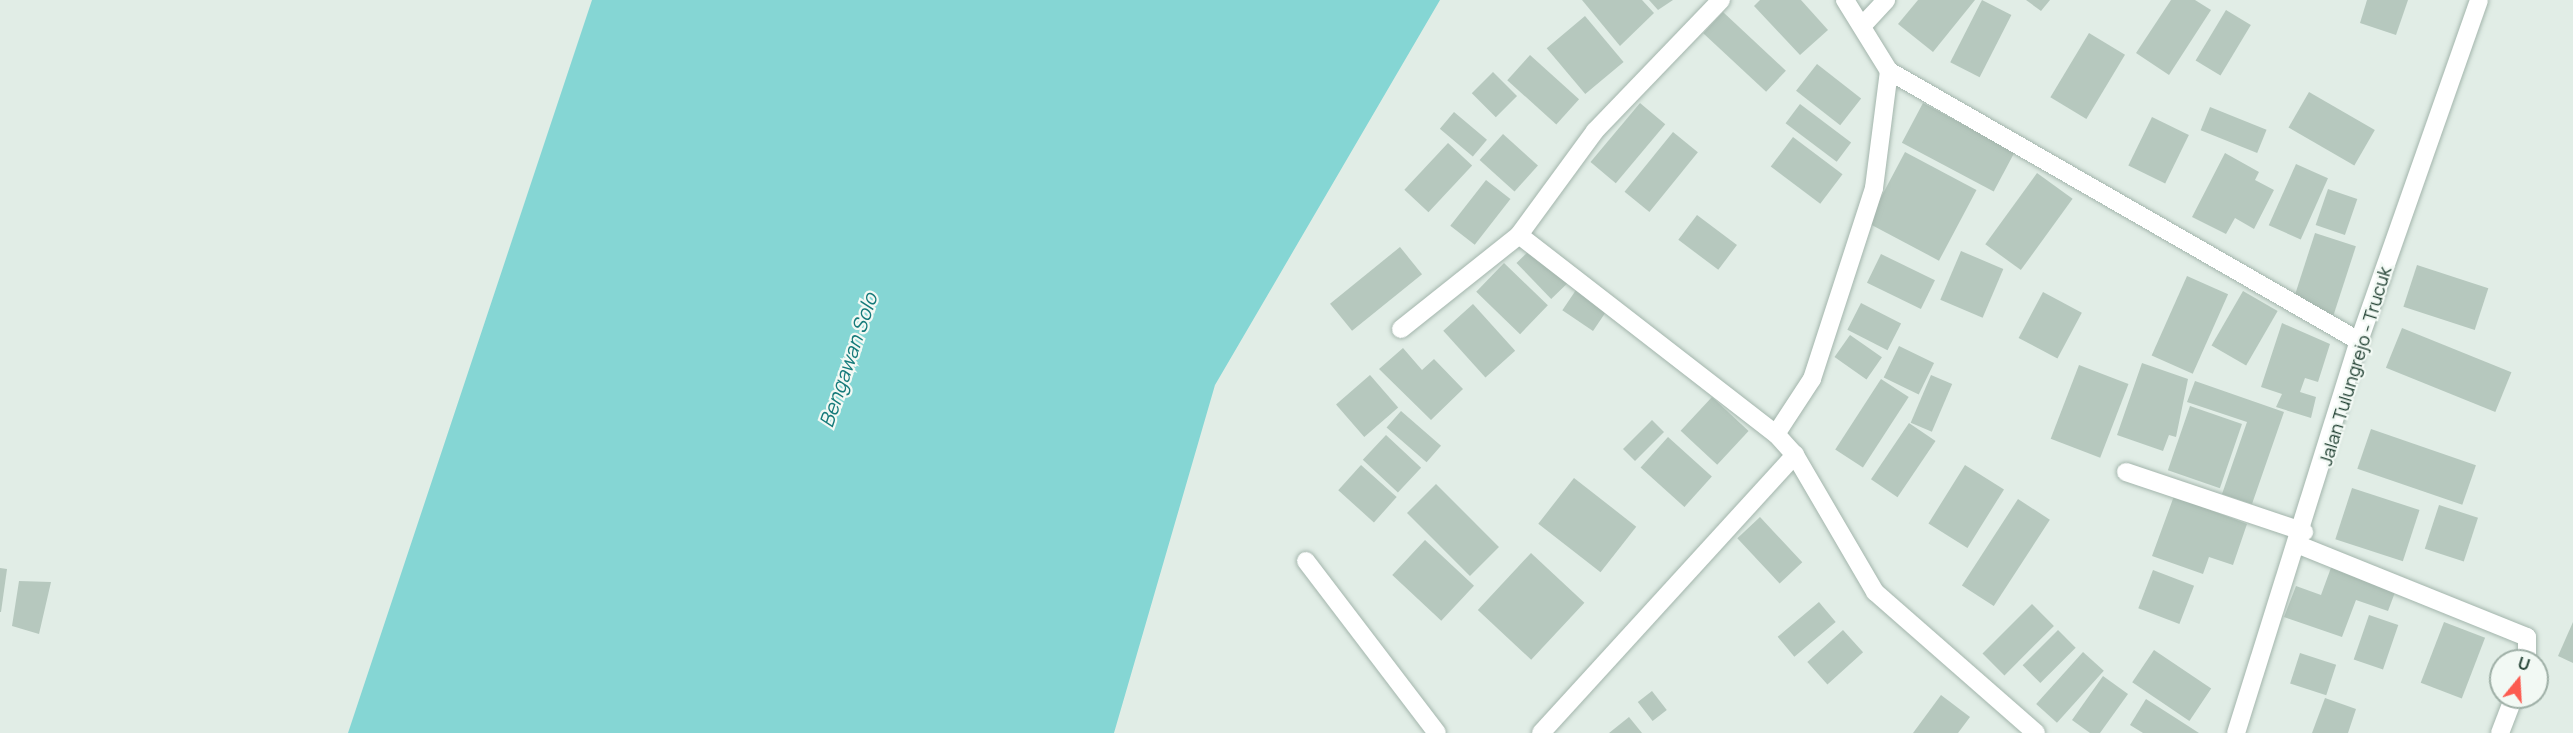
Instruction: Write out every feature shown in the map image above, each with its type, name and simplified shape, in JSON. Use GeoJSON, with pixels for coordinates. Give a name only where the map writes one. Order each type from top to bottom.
{"type":"FeatureCollection","features":[{"type":"Feature","properties":{"kind":"street"},"geometry":{"type":"LineString","coordinates":[[1401,329],[1519,235],[1595,131],[1721,0]]}},
{"type":"Feature","properties":{"kind":"street"},"geometry":{"type":"LineString","coordinates":[[1845,0],[1863,25],[1888,70],[2359,342]]}},
{"type":"Feature","properties":{"kind":"street"},"geometry":{"type":"LineString","coordinates":[[1863,25],[1886,0]]}},
{"type":"Feature","properties":{"kind":"street","name":"Jalan Tulungrejo - Trucuk"},"geometry":{"type":"LineString","coordinates":[[2236,733],[2301,539],[2359,342],[2479,0]]}},
{"type":"Feature","properties":{"kind":"street"},"geometry":{"type":"LineString","coordinates":[[1776,434],[1812,379],[1874,188],[1888,70]]}},
{"type":"Feature","properties":{"kind":"street"},"geometry":{"type":"LineString","coordinates":[[1519,235],[1776,434],[1795,455],[1875,592],[2036,733]]}},
{"type":"Feature","properties":{"kind":"street"},"geometry":{"type":"LineString","coordinates":[[1541,733],[1795,455]]}},
{"type":"Feature","properties":{"kind":"street"},"geometry":{"type":"LineString","coordinates":[[2126,472],[2301,539],[2527,637],[2527,649]]}},
{"type":"Feature","properties":{"kind":"street"},"geometry":{"type":"LineString","coordinates":[[1306,561],[1437,733]]}},
{"type":"Feature","properties":{"kind":"street"},"geometry":{"type":"LineString","coordinates":[[2500,733],[2509,709]]}},
{"type":"Feature","properties":{"kind":"water","name":"Bengawan Solo"},"geometry":{"type":"Polygon","coordinates":[[[592,0],[1440,0],[1215,385],[1114,733],[348,733],[592,0]]]}},
{"type":"Feature","properties":{"kind":"building"},"geometry":{"type":"Polygon","coordinates":[[[1582,0],[1642,0],[1654,13],[1620,46],[1582,0]]]}},
{"type":"Feature","properties":{"kind":"building"},"geometry":{"type":"Polygon","coordinates":[[[1649,0],[1673,0],[1658,10],[1649,0]]]}},
{"type":"Feature","properties":{"kind":"building"},"geometry":{"type":"Polygon","coordinates":[[[1760,0],[1801,0],[1828,30],[1800,55],[1754,6],[1760,0]]]}},
{"type":"Feature","properties":{"kind":"building"},"geometry":{"type":"Polygon","coordinates":[[[1918,0],[1975,0],[1933,52],[1898,24],[1918,0]]]}},
{"type":"Feature","properties":{"kind":"building"},"geometry":{"type":"Polygon","coordinates":[[[1982,0],[2011,15],[1980,77],[1950,62],[1982,0]]]}},
{"type":"Feature","properties":{"kind":"building"},"geometry":{"type":"Polygon","coordinates":[[[2026,0],[2050,0],[2041,11],[2026,0]]]}},
{"type":"Feature","properties":{"kind":"building"},"geometry":{"type":"Polygon","coordinates":[[[2171,0],[2195,0],[2211,10],[2169,75],[2136,53],[2171,0]]]}},
{"type":"Feature","properties":{"kind":"building"},"geometry":{"type":"Polygon","coordinates":[[[2367,0],[2408,0],[2396,35],[2360,23],[2367,0]]]}},
{"type":"Feature","properties":{"kind":"building"},"geometry":{"type":"Polygon","coordinates":[[[2226,10],[2251,25],[2220,76],[2196,61],[2226,10]]]}},
{"type":"Feature","properties":{"kind":"building"},"geometry":{"type":"Polygon","coordinates":[[[1723,12],[1786,71],[1766,92],[1703,33],[1723,12]]]}},
{"type":"Feature","properties":{"kind":"building"},"geometry":{"type":"Polygon","coordinates":[[[1585,16],[1624,62],[1585,94],[1547,48],[1585,16]]]}},
{"type":"Feature","properties":{"kind":"building"},"geometry":{"type":"Polygon","coordinates":[[[2089,33],[2125,55],[2086,119],[2050,97],[2089,33]]]}},
{"type":"Feature","properties":{"kind":"building"},"geometry":{"type":"Polygon","coordinates":[[[1530,55],[1579,99],[1556,124],[1507,80],[1530,55]]]}},
{"type":"Feature","properties":{"kind":"building"},"geometry":{"type":"Polygon","coordinates":[[[1817,64],[1861,98],[1840,125],[1796,91],[1817,64]]]}},
{"type":"Feature","properties":{"kind":"building"},"geometry":{"type":"Polygon","coordinates":[[[1493,72],[1517,96],[1496,117],[1472,93],[1493,72]]]}},
{"type":"Feature","properties":{"kind":"building"},"geometry":{"type":"Polygon","coordinates":[[[2309,92],[2375,130],[2354,166],[2288,128],[2309,92]]]}},
{"type":"Feature","properties":{"kind":"building"},"geometry":{"type":"Polygon","coordinates":[[[1640,103],[1665,124],[1616,183],[1591,162],[1640,103]]]}},
{"type":"Feature","properties":{"kind":"building"},"geometry":{"type":"Polygon","coordinates":[[[1923,103],[2015,152],[1994,192],[1902,143],[1923,103]]]}},
{"type":"Feature","properties":{"kind":"building"},"geometry":{"type":"Polygon","coordinates":[[[1800,104],[1851,143],[1837,162],[1786,123],[1800,104]]]}},
{"type":"Feature","properties":{"kind":"building"},"geometry":{"type":"Polygon","coordinates":[[[2210,107],[2267,130],[2257,153],[2201,130],[2210,107]]]}},
{"type":"Feature","properties":{"kind":"building"},"geometry":{"type":"Polygon","coordinates":[[[1454,112],[1487,140],[1473,156],[1440,129],[1454,112]]]}},
{"type":"Feature","properties":{"kind":"building"},"geometry":{"type":"Polygon","coordinates":[[[2152,117],[2189,135],[2165,184],[2128,166],[2152,117]]]}},
{"type":"Feature","properties":{"kind":"building"},"geometry":{"type":"Polygon","coordinates":[[[1673,132],[1698,152],[1649,212],[1625,192],[1673,132]]]}},
{"type":"Feature","properties":{"kind":"building"},"geometry":{"type":"Polygon","coordinates":[[[1503,134],[1538,165],[1515,191],[1480,160],[1503,134]]]}},
{"type":"Feature","properties":{"kind":"building"},"geometry":{"type":"Polygon","coordinates":[[[1793,137],[1843,174],[1820,204],[1771,167],[1793,137]]]}},
{"type":"Feature","properties":{"kind":"building"},"geometry":{"type":"Polygon","coordinates":[[[1448,143],[1472,166],[1428,212],[1404,190],[1448,143]]]}},
{"type":"Feature","properties":{"kind":"building"},"geometry":{"type":"Polygon","coordinates":[[[1905,152],[1977,190],[1939,261],[1867,223],[1905,152]]]}},
{"type":"Feature","properties":{"kind":"building"},"geometry":{"type":"Polygon","coordinates":[[[2225,153],[2259,172],[2255,180],[2274,190],[2254,229],[2235,218],[2226,234],[2192,217],[2225,153]]]}},
{"type":"Feature","properties":{"kind":"building"},"geometry":{"type":"Polygon","coordinates":[[[2296,164],[2328,178],[2301,239],[2269,225],[2296,164]]]}},
{"type":"Feature","properties":{"kind":"building"},"geometry":{"type":"Polygon","coordinates":[[[2037,173],[2073,199],[2021,270],[1985,244],[2037,173]]]}},
{"type":"Feature","properties":{"kind":"building"},"geometry":{"type":"Polygon","coordinates":[[[1486,180],[1510,199],[1475,245],[1450,226],[1486,180]]]}},
{"type":"Feature","properties":{"kind":"building"},"geometry":{"type":"Polygon","coordinates":[[[2328,189],[2357,199],[2345,235],[2316,225],[2328,189]]]}},
{"type":"Feature","properties":{"kind":"building"},"geometry":{"type":"Polygon","coordinates":[[[1697,215],[1737,245],[1718,270],[1678,240],[1697,215]]]}},
{"type":"Feature","properties":{"kind":"building"},"geometry":{"type":"Polygon","coordinates":[[[2315,233],[2356,246],[2333,316],[2292,302],[2315,233]]]}},
{"type":"Feature","properties":{"kind":"building"},"geometry":{"type":"Polygon","coordinates":[[[1400,247],[1422,274],[1352,331],[1330,304],[1400,247]]]}},
{"type":"Feature","properties":{"kind":"building"},"geometry":{"type":"Polygon","coordinates":[[[1533,247],[1568,283],[1551,299],[1516,263],[1533,247]]]}},
{"type":"Feature","properties":{"kind":"building"},"geometry":{"type":"Polygon","coordinates":[[[1961,251],[2003,269],[1983,318],[1940,300],[1961,251]]]}},
{"type":"Feature","properties":{"kind":"building"},"geometry":{"type":"Polygon","coordinates":[[[1881,254],[1935,280],[1921,309],[1867,283],[1881,254]]]}},
{"type":"Feature","properties":{"kind":"building"},"geometry":{"type":"Polygon","coordinates":[[[1504,263],[1548,305],[1520,334],[1476,292],[1504,263]]]}},
{"type":"Feature","properties":{"kind":"building"},"geometry":{"type":"Polygon","coordinates":[[[2417,265],[2488,288],[2475,330],[2403,307],[2417,265]]]}},
{"type":"Feature","properties":{"kind":"building"},"geometry":{"type":"Polygon","coordinates":[[[2187,276],[2228,294],[2193,374],[2152,355],[2187,276]]]}},
{"type":"Feature","properties":{"kind":"building"},"geometry":{"type":"Polygon","coordinates":[[[1578,287],[1609,308],[1593,331],[1562,310],[1578,287]]]}},
{"type":"Feature","properties":{"kind":"building"},"geometry":{"type":"Polygon","coordinates":[[[2243,291],[2278,311],[2246,366],[2212,346],[2243,291]]]}},
{"type":"Feature","properties":{"kind":"building"},"geometry":{"type":"Polygon","coordinates":[[[2043,292],[2082,313],[2057,359],[2019,338],[2043,292]]]}},
{"type":"Feature","properties":{"kind":"building"},"geometry":{"type":"Polygon","coordinates":[[[1861,303],[1901,323],[1887,350],[1847,330],[1861,303]]]}},
{"type":"Feature","properties":{"kind":"building"},"geometry":{"type":"Polygon","coordinates":[[[1473,304],[1515,351],[1485,378],[1443,331],[1473,304]]]}},
{"type":"Feature","properties":{"kind":"building"},"geometry":{"type":"Polygon","coordinates":[[[2282,323],[2330,344],[2318,382],[2305,378],[2300,392],[2316,397],[2311,418],[2276,407],[2282,394],[2261,387],[2282,323]]]}},
{"type":"Feature","properties":{"kind":"building"},"geometry":{"type":"Polygon","coordinates":[[[2402,328],[2511,372],[2495,412],[2386,368],[2402,328]]]}},
{"type":"Feature","properties":{"kind":"building"},"geometry":{"type":"Polygon","coordinates":[[[1850,335],[1882,357],[1866,379],[1835,357],[1850,335]]]}},
{"type":"Feature","properties":{"kind":"building"},"geometry":{"type":"Polygon","coordinates":[[[1899,346],[1934,363],[1919,395],[1884,377],[1899,346]]]}},
{"type":"Feature","properties":{"kind":"building"},"geometry":{"type":"Polygon","coordinates":[[[1403,348],[1422,370],[1434,359],[1463,389],[1431,420],[1379,369],[1403,348]]]}},
{"type":"Feature","properties":{"kind":"building"},"geometry":{"type":"Polygon","coordinates":[[[2142,363],[2188,379],[2176,437],[2169,435],[2163,451],[2117,435],[2142,363]]]}},
{"type":"Feature","properties":{"kind":"building"},"geometry":{"type":"Polygon","coordinates":[[[2079,365],[2128,384],[2100,458],[2051,439],[2079,365]]]}},
{"type":"Feature","properties":{"kind":"building"},"geometry":{"type":"Polygon","coordinates":[[[1370,375],[1398,407],[1364,437],[1336,405],[1370,375]]]}},
{"type":"Feature","properties":{"kind":"building"},"geometry":{"type":"Polygon","coordinates":[[[1931,375],[1952,384],[1932,432],[1911,423],[1931,375]]]}},
{"type":"Feature","properties":{"kind":"building"},"geometry":{"type":"Polygon","coordinates":[[[1881,379],[1909,397],[1863,467],[1835,449],[1881,379]]]}},
{"type":"Feature","properties":{"kind":"building"},"geometry":{"type":"Polygon","coordinates":[[[2195,381],[2284,412],[2252,504],[2222,494],[2247,422],[2187,402],[2195,381]]]}},
{"type":"Feature","properties":{"kind":"building"},"geometry":{"type":"Polygon","coordinates":[[[1712,397],[1749,431],[1717,465],[1681,431],[1712,397]]]}},
{"type":"Feature","properties":{"kind":"building"},"geometry":{"type":"Polygon","coordinates":[[[2190,406],[2242,424],[2220,488],[2168,470],[2190,406]]]}},
{"type":"Feature","properties":{"kind":"building"},"geometry":{"type":"Polygon","coordinates":[[[1401,411],[1441,446],[1427,462],[1387,428],[1401,411]]]}},
{"type":"Feature","properties":{"kind":"building"},"geometry":{"type":"Polygon","coordinates":[[[1652,420],[1664,432],[1635,461],[1623,449],[1652,420]]]}},
{"type":"Feature","properties":{"kind":"building"},"geometry":{"type":"Polygon","coordinates":[[[1909,423],[1936,441],[1898,497],[1871,479],[1909,423]]]}},
{"type":"Feature","properties":{"kind":"building"},"geometry":{"type":"Polygon","coordinates":[[[2371,429],[2476,465],[2462,505],[2357,469],[2371,429]]]}},
{"type":"Feature","properties":{"kind":"building"},"geometry":{"type":"Polygon","coordinates":[[[1386,435],[1421,468],[1398,493],[1363,460],[1386,435]]]}},
{"type":"Feature","properties":{"kind":"building"},"geometry":{"type":"Polygon","coordinates":[[[1668,437],[1712,476],[1684,507],[1641,467],[1668,437]]]}},
{"type":"Feature","properties":{"kind":"building"},"geometry":{"type":"Polygon","coordinates":[[[1361,465],[1397,497],[1374,522],[1338,490],[1361,465]]]}},
{"type":"Feature","properties":{"kind":"building"},"geometry":{"type":"Polygon","coordinates":[[[1965,465],[2004,489],[1967,548],[1928,524],[1965,465]]]}},
{"type":"Feature","properties":{"kind":"building"},"geometry":{"type":"Polygon","coordinates":[[[1574,478],[1636,527],[1601,572],[1538,524],[1574,478]]]}},
{"type":"Feature","properties":{"kind":"building"},"geometry":{"type":"Polygon","coordinates":[[[1436,484],[1499,547],[1470,576],[1407,513],[1436,484]]]}},
{"type":"Feature","properties":{"kind":"building"},"geometry":{"type":"Polygon","coordinates":[[[2352,488],[2420,510],[2403,561],[2335,539],[2352,488]]]}},
{"type":"Feature","properties":{"kind":"building"},"geometry":{"type":"Polygon","coordinates":[[[2174,496],[2247,524],[2233,565],[2209,557],[2203,574],[2152,556],[2174,496]]]}},
{"type":"Feature","properties":{"kind":"building"},"geometry":{"type":"Polygon","coordinates":[[[2018,499],[2050,520],[1994,606],[1962,585],[2018,499]]]}},
{"type":"Feature","properties":{"kind":"building"},"geometry":{"type":"Polygon","coordinates":[[[2439,505],[2478,518],[2464,561],[2425,549],[2439,505]]]}},
{"type":"Feature","properties":{"kind":"building"},"geometry":{"type":"Polygon","coordinates":[[[1760,517],[1802,562],[1780,583],[1737,538],[1760,517]]]}},
{"type":"Feature","properties":{"kind":"building"},"geometry":{"type":"Polygon","coordinates":[[[1425,540],[1474,586],[1441,621],[1392,575],[1425,540]]]}},
{"type":"Feature","properties":{"kind":"building"},"geometry":{"type":"Polygon","coordinates":[[[1531,553],[1584,603],[1531,660],[1478,610],[1531,553]]]}},
{"type":"Feature","properties":{"kind":"building"},"geometry":{"type":"Polygon","coordinates":[[[2332,565],[2397,587],[2388,611],[2356,600],[2342,637],[2284,617],[2296,586],[2321,595],[2332,565]]]}},
{"type":"Feature","properties":{"kind":"building"},"geometry":{"type":"Polygon","coordinates":[[[0,568],[7,569],[1,612],[0,612],[0,568]]]}},
{"type":"Feature","properties":{"kind":"building"},"geometry":{"type":"Polygon","coordinates":[[[2153,570],[2194,586],[2179,624],[2138,608],[2153,570]]]}},
{"type":"Feature","properties":{"kind":"building"},"geometry":{"type":"Polygon","coordinates":[[[19,581],[51,582],[39,634],[12,626],[19,581]]]}},
{"type":"Feature","properties":{"kind":"building"},"geometry":{"type":"Polygon","coordinates":[[[1819,602],[1836,622],[1794,657],[1778,637],[1819,602]]]}},
{"type":"Feature","properties":{"kind":"building"},"geometry":{"type":"Polygon","coordinates":[[[2032,604],[2054,626],[2004,675],[1983,653],[2032,604]]]}},
{"type":"Feature","properties":{"kind":"building"},"geometry":{"type":"Polygon","coordinates":[[[2369,615],[2398,625],[2383,670],[2354,659],[2369,615]]]}},
{"type":"Feature","properties":{"kind":"building"},"geometry":{"type":"Polygon","coordinates":[[[2444,622],[2485,638],[2462,698],[2421,683],[2444,622]]]}},
{"type":"Feature","properties":{"kind":"building"},"geometry":{"type":"Polygon","coordinates":[[[2573,622],[2573,663],[2558,656],[2573,622]]]}},
{"type":"Feature","properties":{"kind":"building"},"geometry":{"type":"Polygon","coordinates":[[[1843,630],[1863,652],[1827,684],[1807,662],[1843,630]]]}},
{"type":"Feature","properties":{"kind":"building"},"geometry":{"type":"Polygon","coordinates":[[[2058,630],[2076,648],[2040,683],[2023,665],[2058,630]]]}},
{"type":"Feature","properties":{"kind":"building"},"geometry":{"type":"Polygon","coordinates":[[[2154,650],[2211,689],[2189,721],[2132,682],[2154,650]]]}},
{"type":"Feature","properties":{"kind":"building"},"geometry":{"type":"Polygon","coordinates":[[[2083,652],[2104,671],[2057,723],[2036,704],[2083,652]]]}},
{"type":"Feature","properties":{"kind":"building"},"geometry":{"type":"Polygon","coordinates":[[[2300,653],[2336,665],[2326,695],[2290,683],[2300,653]]]}},
{"type":"Feature","properties":{"kind":"building"},"geometry":{"type":"Polygon","coordinates":[[[2103,676],[2128,694],[2100,733],[2090,733],[2072,720],[2103,676]]]}},
{"type":"Feature","properties":{"kind":"building"},"geometry":{"type":"Polygon","coordinates":[[[1652,691],[1667,710],[1653,721],[1638,702],[1652,691]]]}},
{"type":"Feature","properties":{"kind":"building"},"geometry":{"type":"Polygon","coordinates":[[[1941,695],[1970,717],[1958,733],[1913,733],[1941,695]]]}},
{"type":"Feature","properties":{"kind":"building"},"geometry":{"type":"Polygon","coordinates":[[[2325,698],[2356,709],[2348,733],[2312,733],[2325,698]]]}},
{"type":"Feature","properties":{"kind":"building"},"geometry":{"type":"Polygon","coordinates":[[[2146,699],[2199,733],[2143,733],[2130,725],[2146,699]]]}},
{"type":"Feature","properties":{"kind":"building"},"geometry":{"type":"Polygon","coordinates":[[[1629,717],[1642,733],[1609,733],[1629,717]]]}}]}
